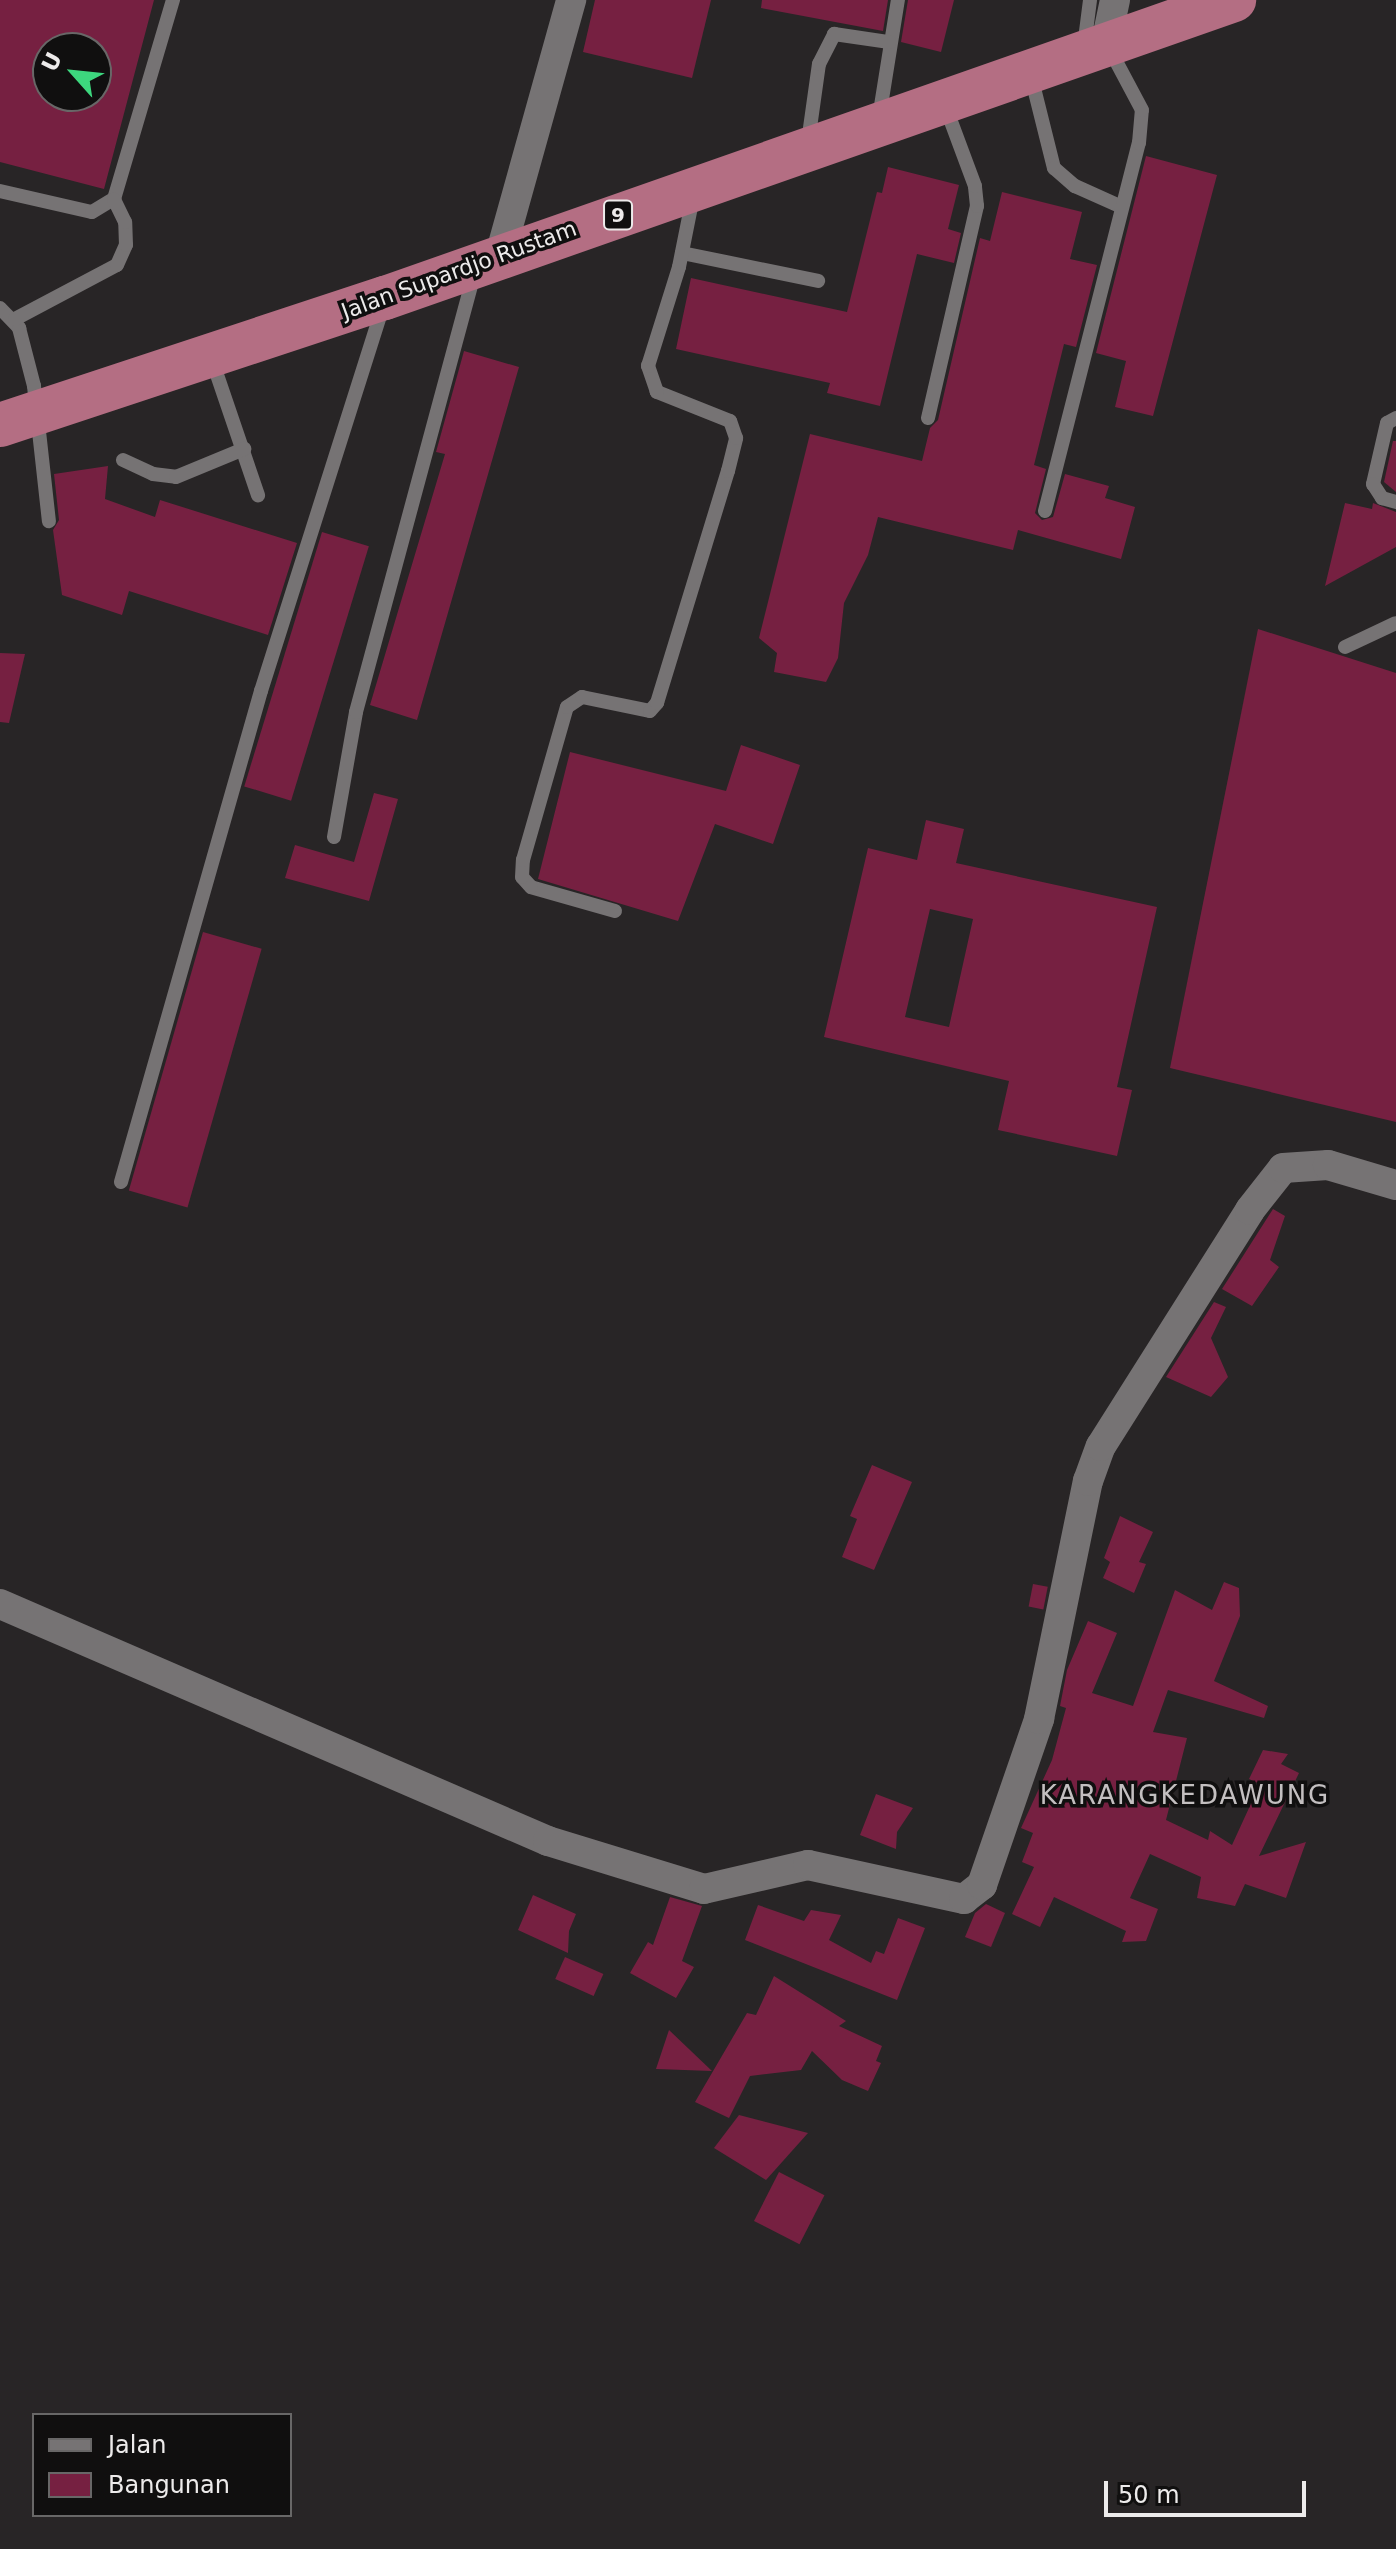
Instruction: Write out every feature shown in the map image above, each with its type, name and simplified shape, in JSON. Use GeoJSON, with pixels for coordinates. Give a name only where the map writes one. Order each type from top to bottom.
{"type":"FeatureCollection","features":[{"type":"Feature","properties":{"kind":"highway","name":"Jalan Supardjo Rustam"},"geometry":{"type":"LineString","coordinates":[[17,419],[385,298],[1234,0]]}},
{"type":"Feature","properties":{"kind":"street"},"geometry":{"type":"LineString","coordinates":[[489,259],[571,0]]}},
{"type":"Feature","properties":{"kind":"street"},"geometry":{"type":"LineString","coordinates":[[1095,47],[1115,0]]}},
{"type":"Feature","properties":{"kind":"street"},"geometry":{"type":"LineString","coordinates":[[0,1604],[548,1841],[661,1876],[715,1888],[789,1869],[833,1867],[964,1899],[982,1885],[1039,1719],[1088,1481],[1101,1446],[1250,1210],[1283,1168],[1328,1165],[1396,1185]]}},
{"type":"Feature","properties":{"kind":"lane"},"geometry":{"type":"LineString","coordinates":[[15,319],[117,265],[126,245],[125,222],[114,199],[173,0]]}},
{"type":"Feature","properties":{"kind":"lane"},"geometry":{"type":"LineString","coordinates":[[878,126],[898,0]]}},
{"type":"Feature","properties":{"kind":"lane"},"geometry":{"type":"LineString","coordinates":[[1045,511],[1139,143],[1142,110],[1095,47],[1090,0]]}},
{"type":"Feature","properties":{"kind":"lane"},"geometry":{"type":"LineString","coordinates":[[807,150],[816,77],[834,34],[889,42]]}},
{"type":"Feature","properties":{"kind":"lane"},"geometry":{"type":"LineString","coordinates":[[1030,72],[1054,168],[1075,186],[1122,207]]}},
{"type":"Feature","properties":{"kind":"lane"},"geometry":{"type":"LineString","coordinates":[[928,418],[977,206],[975,186],[944,104]]}},
{"type":"Feature","properties":{"kind":"lane"},"geometry":{"type":"LineString","coordinates":[[615,911],[531,887],[522,877],[523,860],[567,707],[582,697],[650,711],[657,703],[728,471],[736,438],[730,421],[657,392],[648,366],[682,253],[694,189]]}},
{"type":"Feature","properties":{"kind":"lane"},"geometry":{"type":"LineString","coordinates":[[0,191],[92,212],[114,199]]}},
{"type":"Feature","properties":{"kind":"lane"},"geometry":{"type":"LineString","coordinates":[[682,253],[818,281]]}},
{"type":"Feature","properties":{"kind":"lane"},"geometry":{"type":"LineString","coordinates":[[334,837],[356,712],[489,259]]}},
{"type":"Feature","properties":{"kind":"lane"},"geometry":{"type":"LineString","coordinates":[[121,1182],[261,691],[385,298]]}},
{"type":"Feature","properties":{"kind":"lane"},"geometry":{"type":"LineString","coordinates":[[0,308],[15,319],[34,386],[17,419],[49,521]]}},
{"type":"Feature","properties":{"kind":"lane"},"geometry":{"type":"LineString","coordinates":[[211,356],[258,495]]}},
{"type":"Feature","properties":{"kind":"lane"},"geometry":{"type":"LineString","coordinates":[[1396,418],[1387,423],[1373,484],[1382,498],[1396,502]]}},
{"type":"Feature","properties":{"kind":"lane"},"geometry":{"type":"LineString","coordinates":[[123,460],[153,474],[176,477],[244,449]]}},
{"type":"Feature","properties":{"kind":"lane"},"geometry":{"type":"LineString","coordinates":[[1345,647],[1396,623]]}},
{"type":"Feature","properties":{"kind":"building"},"geometry":{"type":"Polygon","coordinates":[[[0,0],[154,0],[104,189],[0,162],[0,0]]]}},
{"type":"Feature","properties":{"kind":"building"},"geometry":{"type":"Polygon","coordinates":[[[595,0],[711,0],[692,78],[583,52],[595,0]]]}},
{"type":"Feature","properties":{"kind":"building"},"geometry":{"type":"Polygon","coordinates":[[[762,0],[888,0],[883,31],[761,8],[762,0]]]}},
{"type":"Feature","properties":{"kind":"building"},"geometry":{"type":"Polygon","coordinates":[[[908,0],[954,0],[941,52],[901,42],[908,0]]]}},
{"type":"Feature","properties":{"kind":"building"},"geometry":{"type":"Polygon","coordinates":[[[1146,156],[1217,175],[1153,416],[1115,407],[1126,361],[1096,353],[1146,156]]]}},
{"type":"Feature","properties":{"kind":"building"},"geometry":{"type":"Polygon","coordinates":[[[888,167],[959,185],[948,229],[961,233],[954,263],[917,254],[880,406],[827,393],[830,383],[676,349],[691,278],[847,312],[877,192],[882,193],[888,167]]]}},
{"type":"Feature","properties":{"kind":"building"},"geometry":{"type":"Polygon","coordinates":[[[1002,192],[1082,212],[1070,259],[1097,265],[1076,347],[1064,344],[1034,465],[1046,469],[1035,513],[1042,520],[1053,517],[1065,474],[1109,486],[1105,498],[1135,507],[1121,559],[1018,530],[1013,550],[878,517],[868,555],[844,603],[838,658],[826,682],[774,672],[777,653],[759,638],[810,434],[922,461],[930,428],[938,420],[980,238],[990,241],[1002,192]]]}},
{"type":"Feature","properties":{"kind":"building"},"geometry":{"type":"Polygon","coordinates":[[[464,351],[519,367],[417,720],[370,705],[445,454],[436,452],[464,351]]]}},
{"type":"Feature","properties":{"kind":"building"},"geometry":{"type":"Polygon","coordinates":[[[1393,441],[1396,441],[1396,492],[1384,482],[1393,441]]]}},
{"type":"Feature","properties":{"kind":"building"},"geometry":{"type":"Polygon","coordinates":[[[108,466],[105,499],[155,517],[160,500],[297,543],[268,635],[129,591],[122,615],[62,595],[53,530],[59,520],[54,474],[108,466]]]}},
{"type":"Feature","properties":{"kind":"building"},"geometry":{"type":"Polygon","coordinates":[[[1345,503],[1372,509],[1373,503],[1396,512],[1396,547],[1325,586],[1345,503]]]}},
{"type":"Feature","properties":{"kind":"building"},"geometry":{"type":"Polygon","coordinates":[[[322,532],[369,546],[291,801],[244,786],[322,532]]]}},
{"type":"Feature","properties":{"kind":"building"},"geometry":{"type":"Polygon","coordinates":[[[1258,629],[1396,673],[1396,1122],[1170,1068],[1258,629]]]}},
{"type":"Feature","properties":{"kind":"building"},"geometry":{"type":"Polygon","coordinates":[[[0,653],[25,654],[9,723],[0,722],[0,653]]]}},
{"type":"Feature","properties":{"kind":"building"},"geometry":{"type":"Polygon","coordinates":[[[741,745],[800,765],[773,844],[715,824],[678,921],[538,879],[570,752],[726,791],[741,745]]]}},
{"type":"Feature","properties":{"kind":"building"},"geometry":{"type":"Polygon","coordinates":[[[374,793],[398,799],[369,901],[285,878],[295,845],[354,862],[374,793]]]}},
{"type":"Feature","properties":{"kind":"building"},"geometry":{"type":"Polygon","coordinates":[[[926,820],[964,829],[956,863],[1157,907],[1117,1087],[1132,1090],[1117,1156],[998,1130],[1009,1081],[824,1037],[868,848],[917,860],[926,820]],[[930,909],[905,1017],[949,1027],[973,919],[930,909]]]}},
{"type":"Feature","properties":{"kind":"building"},"geometry":{"type":"Polygon","coordinates":[[[203,932],[262,949],[187,1207],[129,1191],[203,932]]]}},
{"type":"Feature","properties":{"kind":"building"},"geometry":{"type":"Polygon","coordinates":[[[1273,1209],[1285,1216],[1270,1260],[1279,1267],[1252,1306],[1222,1289],[1273,1209]]]}},
{"type":"Feature","properties":{"kind":"building"},"geometry":{"type":"Polygon","coordinates":[[[1214,1302],[1226,1307],[1211,1338],[1228,1377],[1211,1397],[1166,1377],[1214,1302]]]}},
{"type":"Feature","properties":{"kind":"building"},"geometry":{"type":"Polygon","coordinates":[[[872,1465],[912,1482],[874,1570],[842,1557],[857,1519],[850,1516],[872,1465]]]}},
{"type":"Feature","properties":{"kind":"building"},"geometry":{"type":"Polygon","coordinates":[[[1120,1516],[1153,1532],[1139,1562],[1146,1564],[1134,1593],[1103,1578],[1110,1562],[1104,1558],[1120,1516]]]}},
{"type":"Feature","properties":{"kind":"building"},"geometry":{"type":"Polygon","coordinates":[[[1224,1582],[1239,1588],[1240,1616],[1214,1681],[1268,1706],[1264,1718],[1168,1690],[1153,1732],[1187,1738],[1166,1820],[1208,1840],[1210,1831],[1232,1845],[1260,1784],[1249,1779],[1263,1750],[1288,1754],[1281,1764],[1299,1773],[1259,1856],[1306,1842],[1286,1898],[1245,1884],[1235,1906],[1197,1898],[1201,1877],[1150,1854],[1130,1898],[1158,1909],[1146,1941],[1122,1942],[1126,1931],[1054,1897],[1040,1927],[1012,1914],[1034,1867],[1022,1862],[1033,1833],[1021,1828],[1052,1760],[1066,1708],[1060,1706],[1067,1670],[1088,1621],[1117,1633],[1092,1693],[1133,1706],[1175,1590],[1212,1610],[1224,1582]]]}},
{"type":"Feature","properties":{"kind":"building"},"geometry":{"type":"Polygon","coordinates":[[[1033,1584],[1048,1587],[1043,1609],[1029,1607],[1033,1584]]]}},
{"type":"Feature","properties":{"kind":"building"},"geometry":{"type":"Polygon","coordinates":[[[876,1794],[913,1808],[897,1832],[896,1849],[860,1835],[876,1794]]]}},
{"type":"Feature","properties":{"kind":"building"},"geometry":{"type":"Polygon","coordinates":[[[533,1895],[576,1914],[569,1931],[568,1953],[518,1930],[533,1895]]]}},
{"type":"Feature","properties":{"kind":"building"},"geometry":{"type":"Polygon","coordinates":[[[670,1897],[702,1906],[682,1961],[694,1967],[676,1998],[630,1973],[648,1942],[653,1945],[670,1897]]]}},
{"type":"Feature","properties":{"kind":"building"},"geometry":{"type":"Polygon","coordinates":[[[986,1904],[1005,1913],[991,1947],[965,1937],[975,1913],[986,1904]]]}},
{"type":"Feature","properties":{"kind":"building"},"geometry":{"type":"Polygon","coordinates":[[[758,1905],[804,1921],[811,1910],[841,1915],[829,1940],[871,1963],[876,1951],[884,1954],[898,1918],[925,1928],[897,2000],[745,1940],[758,1905]]]}},
{"type":"Feature","properties":{"kind":"building"},"geometry":{"type":"Polygon","coordinates":[[[565,1957],[603,1974],[594,1996],[555,1979],[565,1957]]]}},
{"type":"Feature","properties":{"kind":"building"},"geometry":{"type":"Polygon","coordinates":[[[774,1976],[846,2021],[839,2026],[882,2046],[876,2061],[881,2063],[868,2091],[842,2080],[812,2051],[801,2070],[750,2076],[729,2118],[695,2102],[747,2013],[756,2015],[774,1976]]]}},
{"type":"Feature","properties":{"kind":"building"},"geometry":{"type":"Polygon","coordinates":[[[669,2030],[712,2071],[656,2069],[669,2030]]]}},
{"type":"Feature","properties":{"kind":"building"},"geometry":{"type":"Polygon","coordinates":[[[739,2115],[808,2133],[766,2180],[714,2148],[739,2115]]]}},
{"type":"Feature","properties":{"kind":"building"},"geometry":{"type":"Polygon","coordinates":[[[779,2172],[824,2195],[799,2244],[754,2221],[779,2172]]]}},
{"type":"Feature","properties":{"kind":"district","name":"KARANGKEDAWUNG"},"geometry":{"type":"Point","coordinates":[1185,1796]}}]}
